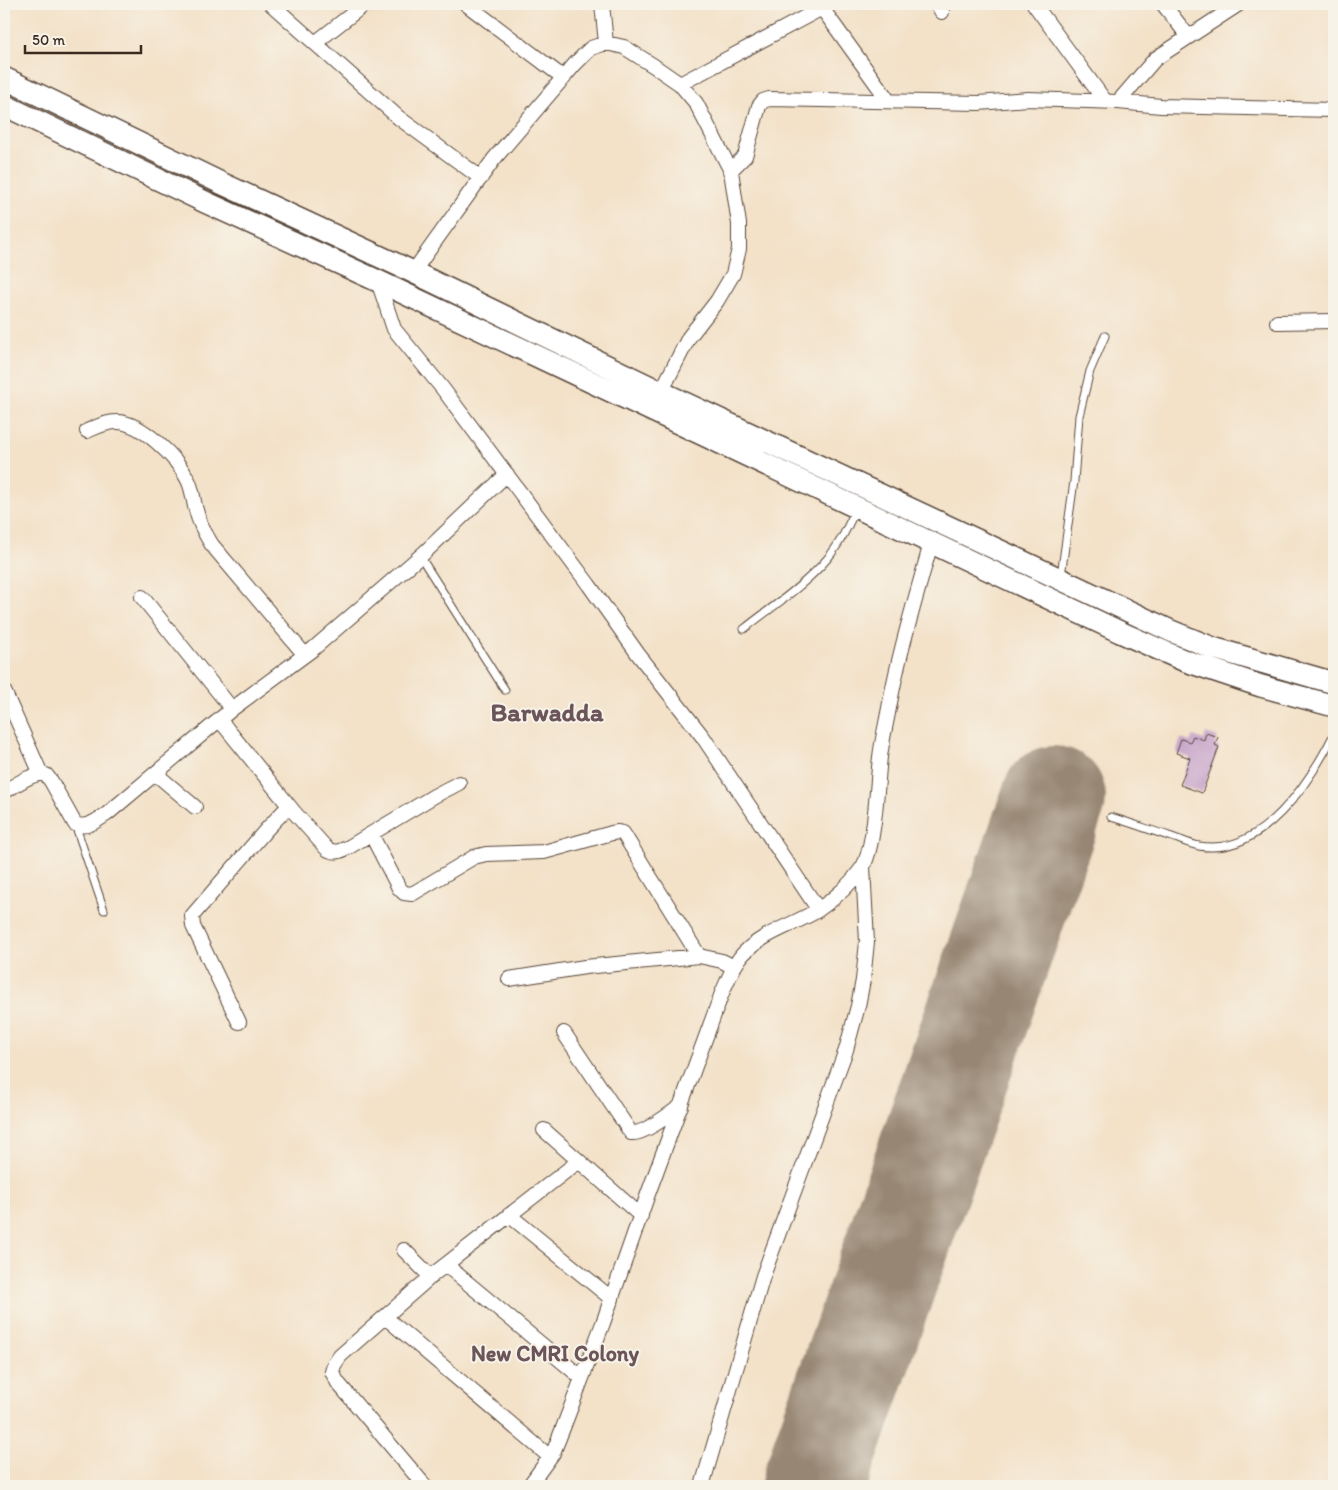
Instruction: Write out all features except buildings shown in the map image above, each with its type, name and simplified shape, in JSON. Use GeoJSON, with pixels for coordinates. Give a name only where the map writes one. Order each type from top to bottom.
{"type":"FeatureCollection","features":[{"type":"Feature","properties":{"kind":"main road"},"geometry":{"type":"LineString","coordinates":[[4,78],[661,392],[1056,590],[1120,632],[1183,660],[1261,686],[1334,706]]}},
{"type":"Feature","properties":{"kind":"main road"},"geometry":{"type":"LineString","coordinates":[[4,105],[205,202],[378,281],[931,543],[1213,648],[1334,683]]}},
{"type":"Feature","properties":{"kind":"street"},"geometry":{"type":"LineString","coordinates":[[271,4],[399,118],[481,178]]}},
{"type":"Feature","properties":{"kind":"street"},"geometry":{"type":"LineString","coordinates":[[315,43],[365,4]]}},
{"type":"Feature","properties":{"kind":"street"},"geometry":{"type":"LineString","coordinates":[[466,4],[564,78]]}},
{"type":"Feature","properties":{"kind":"street"},"geometry":{"type":"LineString","coordinates":[[602,4],[606,43]]}},
{"type":"Feature","properties":{"kind":"street"},"geometry":{"type":"LineString","coordinates":[[1034,4],[1112,102]]}},
{"type":"Feature","properties":{"kind":"street"},"geometry":{"type":"LineString","coordinates":[[1163,4],[1188,36]]}},
{"type":"Feature","properties":{"kind":"street"},"geometry":{"type":"LineString","coordinates":[[1112,102],[1155,59],[1239,4]]}},
{"type":"Feature","properties":{"kind":"street"},"geometry":{"type":"LineString","coordinates":[[680,84],[821,6],[888,100]]}},
{"type":"Feature","properties":{"kind":"street"},"geometry":{"type":"LineString","coordinates":[[413,272],[494,159],[591,48],[606,43],[624,48],[680,84],[696,103],[730,171],[739,224],[739,249],[733,274],[717,301],[689,337],[661,392]]}},
{"type":"Feature","properties":{"kind":"street"},"geometry":{"type":"LineString","coordinates":[[730,171],[745,156],[759,106],[770,99],[979,102],[1028,99],[1161,106],[1334,110]]}},
{"type":"Feature","properties":{"kind":"street"},"geometry":{"type":"LineString","coordinates":[[378,281],[394,329],[443,389],[638,654],[703,737],[818,910]]}},
{"type":"Feature","properties":{"kind":"street"},"geometry":{"type":"LineString","coordinates":[[1277,322],[1334,321]]}},
{"type":"Feature","properties":{"kind":"street"},"geometry":{"type":"LineString","coordinates":[[87,431],[104,424],[116,422],[129,424],[156,442],[174,460],[188,480],[202,528],[212,545],[305,655]]}},
{"type":"Feature","properties":{"kind":"street"},"geometry":{"type":"LineString","coordinates":[[4,792],[30,777],[41,774],[46,775],[75,824],[82,826],[90,824],[107,814],[232,708],[305,655],[420,556],[507,474]]}},
{"type":"Feature","properties":{"kind":"street"},"geometry":{"type":"LineString","coordinates":[[530,1486],[550,1457],[582,1378],[722,993],[734,967],[744,953],[766,936],[818,910],[850,884],[867,858],[880,754],[889,706],[931,543]]}},
{"type":"Feature","properties":{"kind":"street"},"geometry":{"type":"LineString","coordinates":[[142,597],[232,708]]}},
{"type":"Feature","properties":{"kind":"street"},"geometry":{"type":"LineString","coordinates":[[4,691],[41,774]]}},
{"type":"Feature","properties":{"kind":"street"},"geometry":{"type":"LineString","coordinates":[[219,719],[294,812],[332,853],[350,847],[459,783]]}},
{"type":"Feature","properties":{"kind":"street"},"geometry":{"type":"LineString","coordinates":[[156,774],[195,807]]}},
{"type":"Feature","properties":{"kind":"street"},"geometry":{"type":"LineString","coordinates":[[239,1022],[193,926],[192,916],[282,812],[290,809],[294,812]]}},
{"type":"Feature","properties":{"kind":"street"},"geometry":{"type":"LineString","coordinates":[[371,834],[399,888],[404,893],[412,894],[418,892],[466,860],[474,857],[486,854],[544,852],[618,832],[623,834],[644,864],[699,956]]}},
{"type":"Feature","properties":{"kind":"street"},"geometry":{"type":"LineString","coordinates":[[702,1486],[763,1276],[846,1050],[858,1006],[867,942],[862,867]]}},
{"type":"Feature","properties":{"kind":"street"},"geometry":{"type":"LineString","coordinates":[[509,979],[585,966],[699,956],[722,961],[734,967]]}},
{"type":"Feature","properties":{"kind":"street"},"geometry":{"type":"LineString","coordinates":[[564,1033],[631,1133],[636,1134],[644,1130],[681,1106]]}},
{"type":"Feature","properties":{"kind":"street"},"geometry":{"type":"LineString","coordinates":[[544,1130],[641,1216]]}},
{"type":"Feature","properties":{"kind":"street"},"geometry":{"type":"LineString","coordinates":[[425,1486],[338,1383],[332,1372],[334,1365],[340,1356],[446,1264],[579,1162]]}},
{"type":"Feature","properties":{"kind":"street"},"geometry":{"type":"LineString","coordinates":[[509,1215],[612,1299]]}},
{"type":"Feature","properties":{"kind":"street"},"geometry":{"type":"LineString","coordinates":[[404,1250],[431,1277]]}},
{"type":"Feature","properties":{"kind":"street"},"geometry":{"type":"LineString","coordinates":[[446,1264],[582,1378]]}},
{"type":"Feature","properties":{"kind":"street"},"geometry":{"type":"LineString","coordinates":[[385,1317],[550,1457]]}},
{"type":"Feature","properties":{"kind":"lane"},"geometry":{"type":"LineString","coordinates":[[1056,590],[1074,481],[1079,416],[1090,371],[1105,336]]}},
{"type":"Feature","properties":{"kind":"lane"},"geometry":{"type":"LineString","coordinates":[[744,629],[814,573],[827,559],[838,544],[856,508]]}},
{"type":"Feature","properties":{"kind":"lane"},"geometry":{"type":"LineString","coordinates":[[420,556],[505,690]]}},
{"type":"Feature","properties":{"kind":"lane"},"geometry":{"type":"LineString","coordinates":[[1112,816],[1198,846],[1214,846],[1240,840],[1270,824],[1286,808],[1327,748],[1334,734]]}},
{"type":"Feature","properties":{"kind":"lane"},"geometry":{"type":"LineString","coordinates":[[75,824],[104,910]]}},
{"type":"Feature","properties":{"kind":"runway"},"geometry":{"type":"LineString","coordinates":[[813,1486],[1054,798]]}},
{"type":"Feature","properties":{"kind":"district","name":"Barwadda"},"geometry":{"type":"Point","coordinates":[547,712]}},
{"type":"Feature","properties":{"kind":"district","name":"New CMRI Colony"},"geometry":{"type":"Point","coordinates":[555,1353]}}]}
